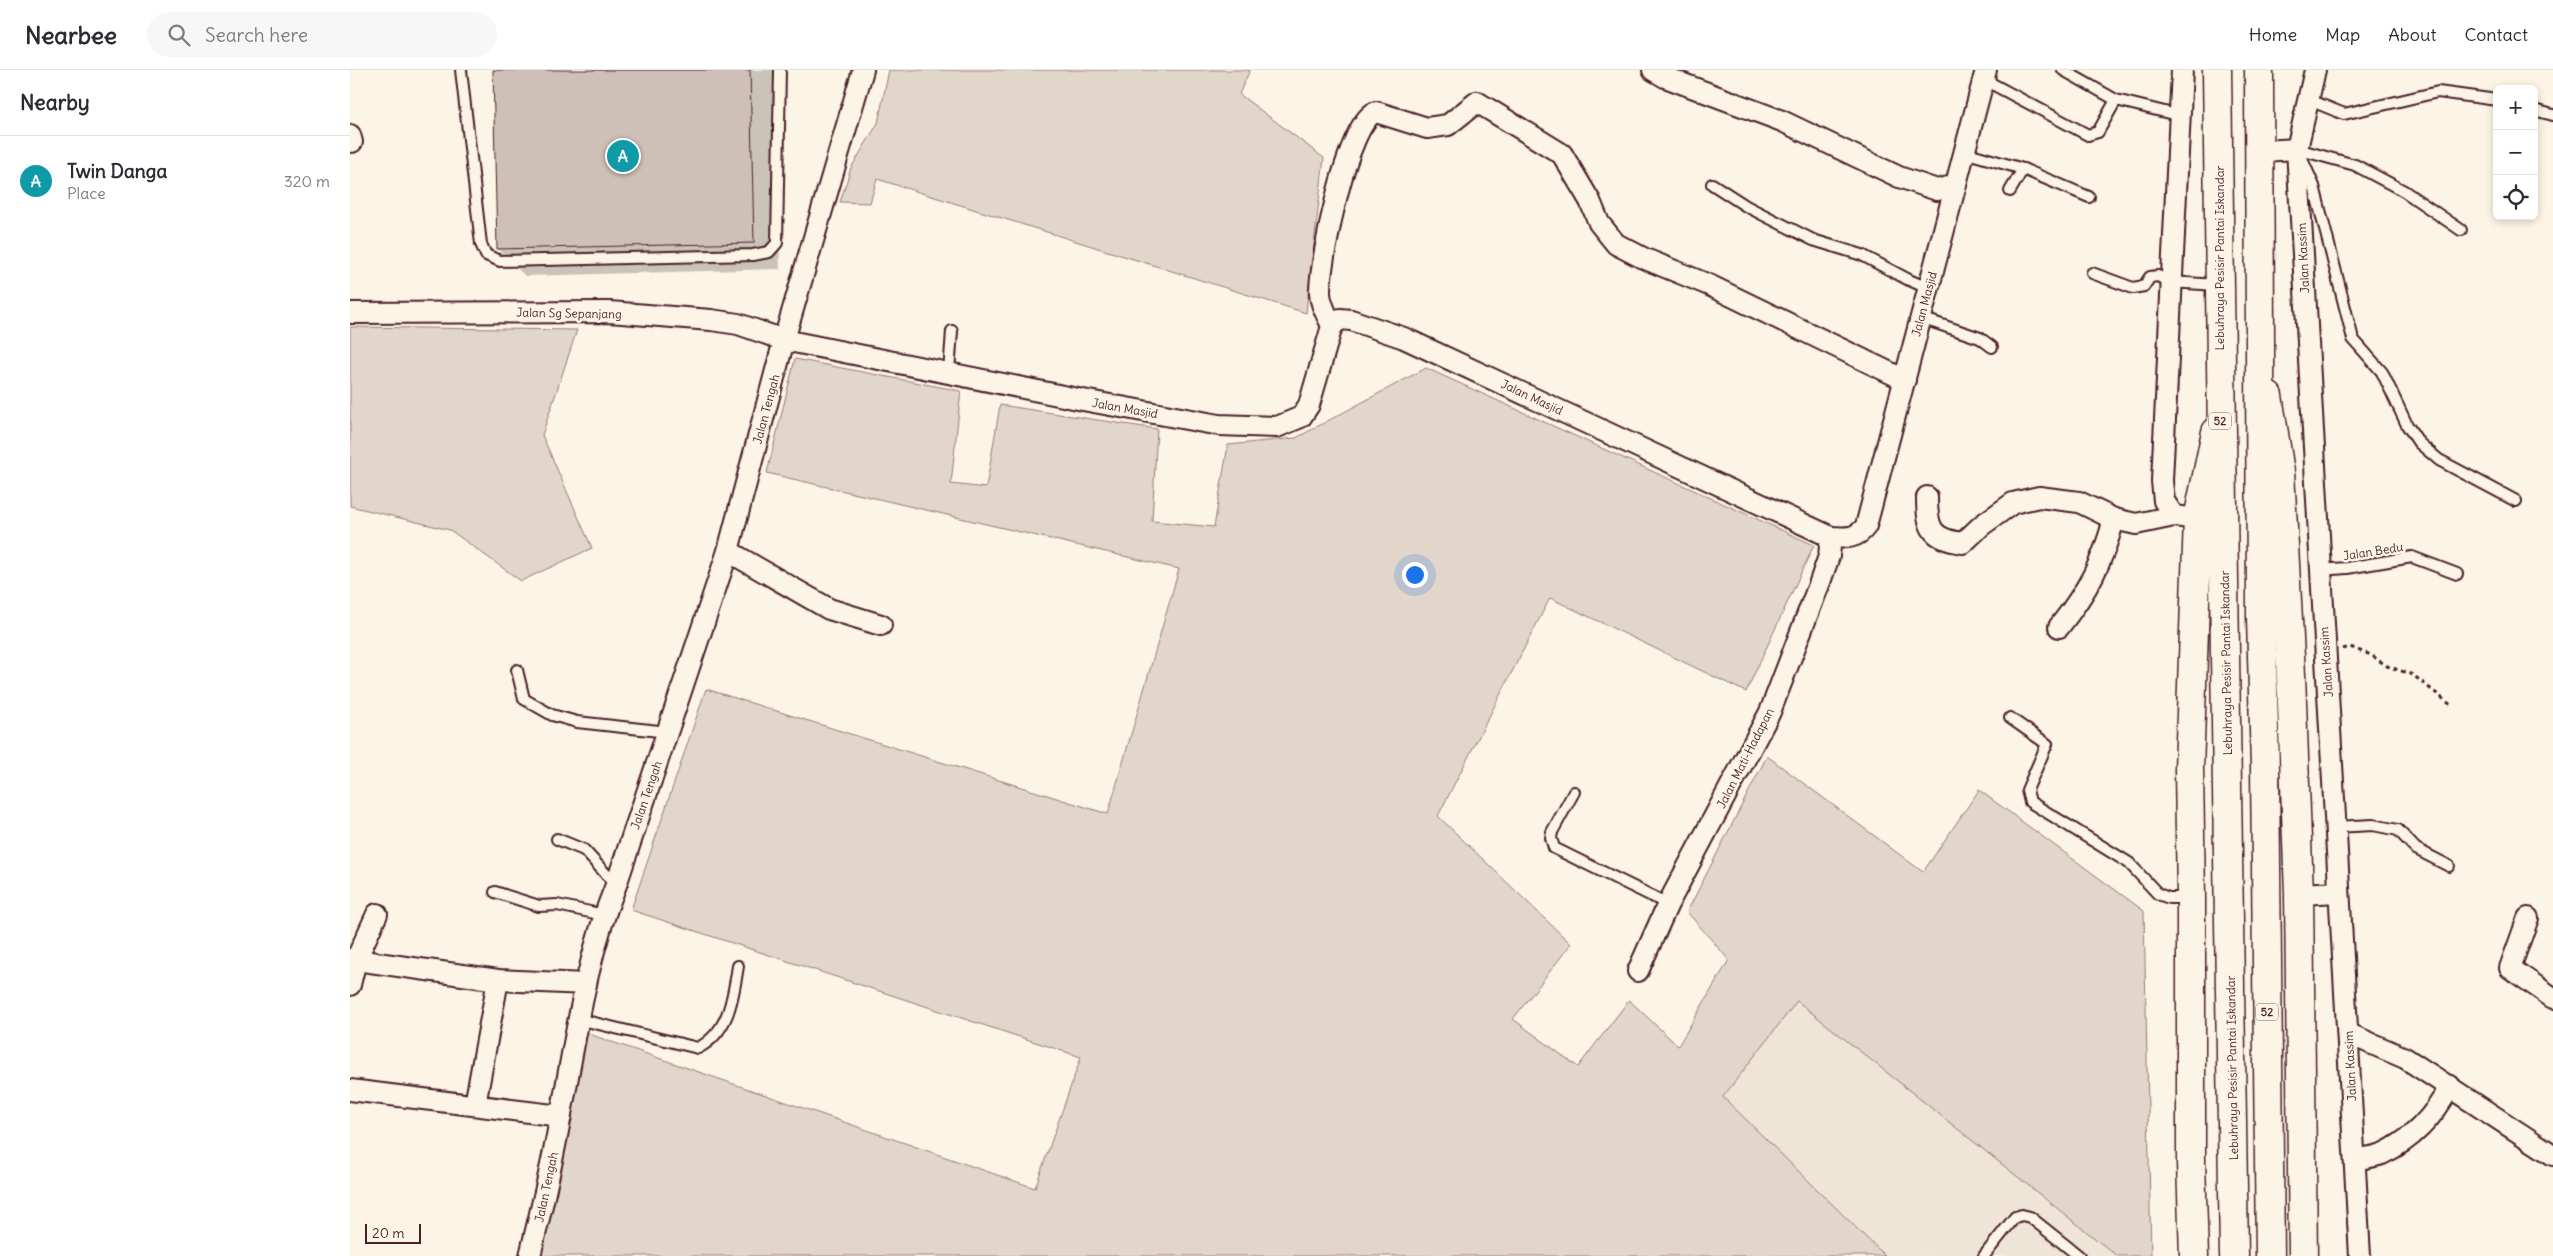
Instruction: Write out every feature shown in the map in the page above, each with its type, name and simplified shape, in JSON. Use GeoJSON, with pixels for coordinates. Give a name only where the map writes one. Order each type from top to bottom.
{"type":"FeatureCollection","features":[{"type":"Feature","properties":{"kind":"main road","name":"Lebuhraya Pesisir Pantai Iskandar"},"geometry":{"type":"LineString","coordinates":[[2217,70],[2220,410],[2228,772],[2234,1256]]}},
{"type":"Feature","properties":{"kind":"main road","name":"52"},"geometry":{"type":"LineString","coordinates":[[2259,70],[2261,616],[2265,768],[2270,1256]]}},
{"type":"Feature","properties":{"kind":"main road"},"geometry":{"type":"LineString","coordinates":[[2260,343],[2280,472],[2291,675],[2299,894],[2303,1256]]}},
{"type":"Feature","properties":{"kind":"main road"},"geometry":{"type":"LineString","coordinates":[[2194,1256],[2191,1162],[2191,898],[2186,518],[2220,410]]}},
{"type":"Feature","properties":{"kind":"main road"},"geometry":{"type":"LineString","coordinates":[[2183,1256],[2191,1162]]}},
{"type":"Feature","properties":{"kind":"street","name":"Jalan Tengah"},"geometry":{"type":"LineString","coordinates":[[530,1256],[561,1116],[578,1019],[604,915],[668,732],[728,551],[784,340],[863,70]]}},
{"type":"Feature","properties":{"kind":"street"},"geometry":{"type":"LineString","coordinates":[[1653,70],[1665,77],[1782,121],[1899,177],[1937,190],[1956,185]]}},
{"type":"Feature","properties":{"kind":"street"},"geometry":{"type":"LineString","coordinates":[[2182,70],[2181,116],[2170,282],[2162,480],[2164,502],[2186,518]]}},
{"type":"Feature","properties":{"kind":"street","name":"Jalan Kassim"},"geometry":{"type":"LineString","coordinates":[[2315,70],[2297,149],[2319,570],[2326,655],[2360,1256]]}},
{"type":"Feature","properties":{"kind":"street","name":"Jalan Masjid"},"geometry":{"type":"LineString","coordinates":[[784,340],[1219,425],[1278,427],[1301,417],[1309,405],[1332,326],[1340,319],[1351,320],[1404,338],[1831,537],[1853,538],[1861,534],[1866,526],[1984,74]]}},
{"type":"Feature","properties":{"kind":"street"},"geometry":{"type":"LineString","coordinates":[[1332,326],[1322,305],[1319,292],[1321,278],[1330,224],[1352,145],[1361,125],[1369,114],[1376,112],[1427,128],[1448,125],[1477,102],[1562,154],[1590,201],[1599,223],[1616,244],[1643,258],[1709,285],[1905,380]]}},
{"type":"Feature","properties":{"kind":"street"},"geometry":{"type":"LineString","coordinates":[[2260,152],[2297,149]]}},
{"type":"Feature","properties":{"kind":"street","name":"Jalan Sg Sepanjang"},"geometry":{"type":"LineString","coordinates":[[350,312],[609,312],[738,324],[784,340]]}},
{"type":"Feature","properties":{"kind":"street"},"geometry":{"type":"LineString","coordinates":[[1927,497],[1927,518],[1934,534],[1947,541],[1963,543],[1982,525],[2013,503],[2039,497],[2079,502],[2114,519],[2136,524],[2186,518]]}},
{"type":"Feature","properties":{"kind":"street"},"geometry":{"type":"LineString","coordinates":[[2058,627],[2094,578],[2114,519]]}},
{"type":"Feature","properties":{"kind":"street","name":"Jalan Mati-Hadapan"},"geometry":{"type":"LineString","coordinates":[[1638,970],[1668,904],[1770,712],[1820,582],[1829,556],[1831,537]]}},
{"type":"Feature","properties":{"kind":"street"},"geometry":{"type":"LineString","coordinates":[[728,551],[829,609],[880,625]]}},
{"type":"Feature","properties":{"kind":"street"},"geometry":{"type":"LineString","coordinates":[[2299,894],[2339,892]]}},
{"type":"Feature","properties":{"kind":"street"},"geometry":{"type":"LineString","coordinates":[[350,986],[353,960],[377,914]]}},
{"type":"Feature","properties":{"kind":"street"},"geometry":{"type":"LineString","coordinates":[[2528,918],[2510,968],[2553,998]]}},
{"type":"Feature","properties":{"kind":"street"},"geometry":{"type":"LineString","coordinates":[[353,960],[498,980],[586,984]]}},
{"type":"Feature","properties":{"kind":"street"},"geometry":{"type":"LineString","coordinates":[[475,1105],[498,980]]}},
{"type":"Feature","properties":{"kind":"street"},"geometry":{"type":"LineString","coordinates":[[2348,1034],[2405,1058],[2553,1155]]}},
{"type":"Feature","properties":{"kind":"street"},"geometry":{"type":"LineString","coordinates":[[2355,1160],[2381,1154],[2408,1137],[2439,1108],[2450,1086]]}},
{"type":"Feature","properties":{"kind":"street"},"geometry":{"type":"LineString","coordinates":[[350,1090],[561,1116]]}},
{"type":"Feature","properties":{"kind":"lane"},"geometry":{"type":"LineString","coordinates":[[461,70],[481,244],[486,255],[500,261],[753,255],[770,252],[777,243],[780,70]]}},
{"type":"Feature","properties":{"kind":"lane"},"geometry":{"type":"LineString","coordinates":[[2062,70],[2116,100],[2181,116]]}},
{"type":"Feature","properties":{"kind":"lane"},"geometry":{"type":"LineString","coordinates":[[1984,74],[2088,135],[2098,132],[2116,100]]}},
{"type":"Feature","properties":{"kind":"lane"},"geometry":{"type":"LineString","coordinates":[[2307,99],[2344,114],[2438,92],[2493,99]]}},
{"type":"Feature","properties":{"kind":"lane"},"geometry":{"type":"LineString","coordinates":[[2538,111],[2553,115]]}},
{"type":"Feature","properties":{"kind":"lane"},"geometry":{"type":"LineString","coordinates":[[2297,149],[2356,165],[2404,191],[2460,230]]}},
{"type":"Feature","properties":{"kind":"lane"},"geometry":{"type":"LineString","coordinates":[[2297,149],[2314,186],[2353,339],[2382,372],[2407,425],[2419,443],[2439,460],[2516,501]]}},
{"type":"Feature","properties":{"kind":"lane"},"geometry":{"type":"LineString","coordinates":[[1964,152],[2023,169],[2089,197]]}},
{"type":"Feature","properties":{"kind":"lane"},"geometry":{"type":"LineString","coordinates":[[2010,190],[2023,169]]}},
{"type":"Feature","properties":{"kind":"lane"},"geometry":{"type":"LineString","coordinates":[[1712,184],[1746,206],[1813,240],[1862,255],[1908,280],[1928,288]]}},
{"type":"Feature","properties":{"kind":"lane"},"geometry":{"type":"LineString","coordinates":[[2092,273],[2133,288],[2144,286],[2154,276],[2170,282],[2219,285]]}},
{"type":"Feature","properties":{"kind":"lane"},"geometry":{"type":"LineString","coordinates":[[1920,318],[1980,338],[1992,347]]}},
{"type":"Feature","properties":{"kind":"lane"},"geometry":{"type":"LineString","coordinates":[[948,372],[952,331]]}},
{"type":"Feature","properties":{"kind":"lane","name":"Jalan Bedu"},"geometry":{"type":"LineString","coordinates":[[2319,570],[2347,568],[2412,557],[2457,574]]}},
{"type":"Feature","properties":{"kind":"lane"},"geometry":{"type":"LineString","coordinates":[[517,670],[524,699],[552,715],[577,722],[668,732]]}},
{"type":"Feature","properties":{"kind":"lane"},"geometry":{"type":"LineString","coordinates":[[2010,718],[2047,744],[2027,790],[2030,802],[2129,863],[2158,894],[2169,898],[2191,898]]}},
{"type":"Feature","properties":{"kind":"lane"},"geometry":{"type":"LineString","coordinates":[[1574,792],[1552,832],[1551,838],[1554,848],[1668,904]]}},
{"type":"Feature","properties":{"kind":"lane"},"geometry":{"type":"LineString","coordinates":[[2335,827],[2373,825],[2398,830],[2416,849],[2449,866]]}},
{"type":"Feature","properties":{"kind":"lane"},"geometry":{"type":"LineString","coordinates":[[557,839],[584,850],[616,884]]}},
{"type":"Feature","properties":{"kind":"lane"},"geometry":{"type":"LineString","coordinates":[[495,892],[539,906],[557,905],[604,915]]}},
{"type":"Feature","properties":{"kind":"lane"},"geometry":{"type":"LineString","coordinates":[[578,1019],[698,1048],[709,1042],[722,1027],[732,1003],[738,966]]}},
{"type":"Feature","properties":{"kind":"lane"},"geometry":{"type":"LineString","coordinates":[[1984,1256],[2015,1217],[2022,1215],[2030,1217],[2079,1256]]}},
{"type":"Feature","properties":{"kind":"path"},"geometry":{"type":"LineString","coordinates":[[2326,655],[2350,647],[2371,655],[2387,666],[2413,675],[2451,706]]}},
{"type":"Feature","properties":{"kind":"shaded area"},"geometry":{"type":"Polygon","coordinates":[[[889,70],[1250,70],[1239,94],[1324,158],[1306,313],[877,179],[870,203],[840,202],[851,168],[878,123],[889,70]]]}},
{"type":"Feature","properties":{"kind":"shaded area"},"geometry":{"type":"Polygon","coordinates":[[[350,327],[577,330],[542,435],[592,548],[521,581],[450,530],[350,506],[350,327]]]}},
{"type":"Feature","properties":{"kind":"shaded area"},"geometry":{"type":"Polygon","coordinates":[[[795,359],[961,391],[951,484],[986,488],[1000,405],[1157,429],[1152,521],[1214,527],[1228,445],[1296,438],[1426,368],[1814,545],[1746,692],[1550,598],[1438,816],[1571,944],[1513,1019],[1578,1067],[1629,1000],[1678,1046],[1729,960],[1687,912],[1767,756],[1923,872],[1979,790],[2144,911],[2151,1256],[2117,1256],[1797,1001],[1723,1097],[1885,1256],[537,1256],[586,1033],[1035,1188],[1081,1057],[631,910],[706,689],[1108,814],[1179,569],[767,473],[795,359]]]}},
{"type":"Feature","properties":{"kind":"shaded area"},"geometry":{"type":"Polygon","coordinates":[[[1797,1001],[2117,1256],[1877,1256],[1723,1097],[1797,1001]]]}},
{"type":"Feature","properties":{"kind":"building"},"geometry":{"type":"Polygon","coordinates":[[[493,70],[750,70],[754,243],[497,249],[493,70]]]}},
{"type":"Feature","properties":{"kind":"place","name":"Twin Danga"},"geometry":{"type":"Point","coordinates":[623,156]}}]}
